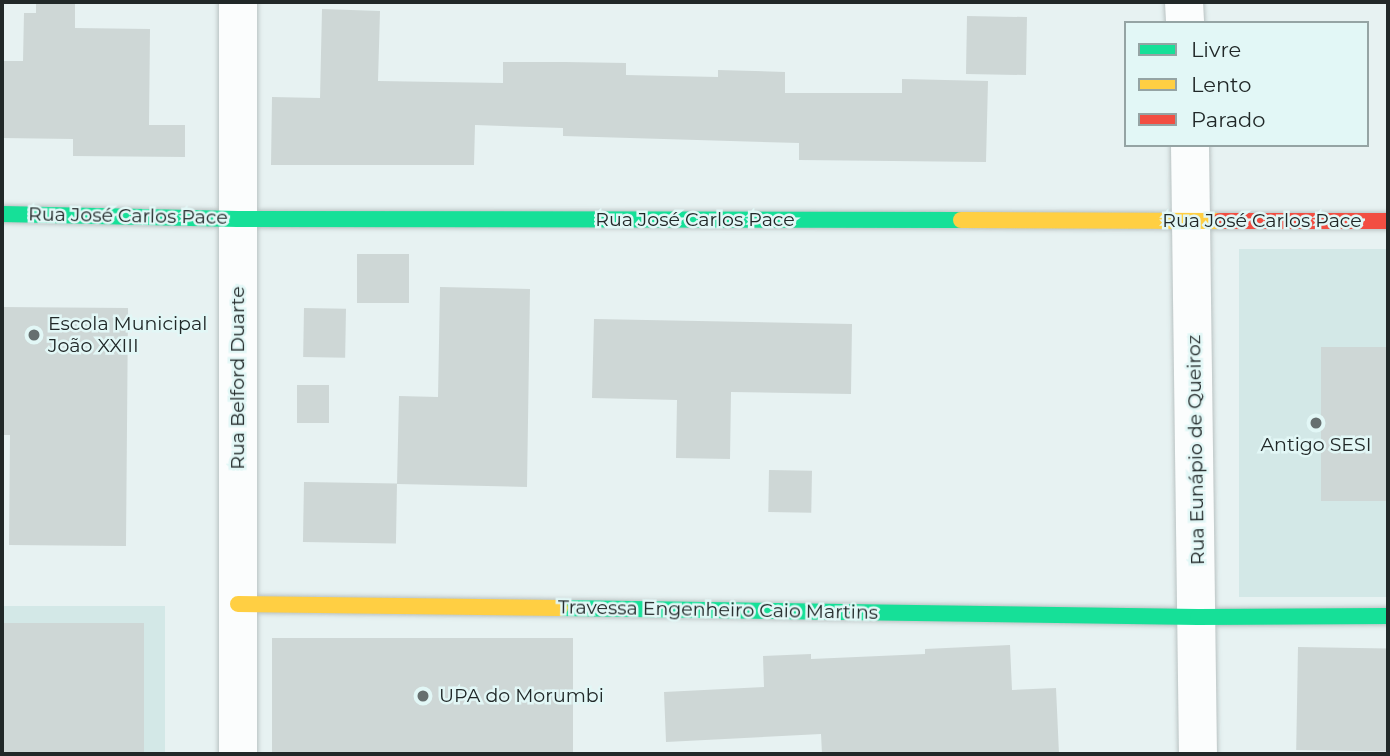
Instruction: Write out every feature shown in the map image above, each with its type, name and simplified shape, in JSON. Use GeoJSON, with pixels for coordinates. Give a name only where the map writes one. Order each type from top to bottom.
{"type":"FeatureCollection","features":[{"type":"Feature","properties":{"kind":"street","name":"Rua Belford Duarte"},"geometry":{"type":"LineString","coordinates":[[238,754],[239,2]]}},
{"type":"Feature","properties":{"kind":"street"},"geometry":{"type":"LineString","coordinates":[[1184,2],[1185,21]]}},
{"type":"Feature","properties":{"kind":"street","name":"Rua Eunápio de Queiroz"},"geometry":{"type":"LineString","coordinates":[[1190,147],[1199,617],[1198,754]]}},
{"type":"Feature","properties":{"kind":"street","name":"Rua José Carlos Pace"},"geometry":{"type":"LineString","coordinates":[[2,214],[238,219],[1388,221]]}},
{"type":"Feature","properties":{"kind":"street","name":"Travessa Engenheiro Caio Martins"},"geometry":{"type":"LineString","coordinates":[[238,604],[1199,617],[1388,616]]}},
{"type":"Feature","properties":{"kind":"shaded area","name":"Antigo SESI"},"geometry":{"type":"Polygon","coordinates":[[[1239,249],[1388,249],[1388,597],[1239,597],[1239,249]]]}},
{"type":"Feature","properties":{"kind":"shaded area"},"geometry":{"type":"Polygon","coordinates":[[[2,606],[165,606],[165,754],[2,754],[2,606]]]}},
{"type":"Feature","properties":{"kind":"building"},"geometry":{"type":"Polygon","coordinates":[[[36,2],[75,2],[75,28],[150,29],[149,125],[185,125],[185,157],[73,156],[73,139],[2,138],[2,61],[23,61],[24,13],[36,13],[36,2]]]}},
{"type":"Feature","properties":{"kind":"building"},"geometry":{"type":"Polygon","coordinates":[[[322,9],[380,11],[378,81],[503,83],[503,62],[565,62],[626,63],[626,75],[718,77],[718,70],[785,72],[785,93],[902,93],[902,79],[988,81],[986,162],[799,160],[799,143],[563,136],[563,128],[475,125],[474,165],[271,165],[272,97],[320,98],[322,9]]]}},
{"type":"Feature","properties":{"kind":"building"},"geometry":{"type":"Polygon","coordinates":[[[967,16],[1027,17],[1026,75],[966,74],[967,16]]]}},
{"type":"Feature","properties":{"kind":"building"},"geometry":{"type":"Polygon","coordinates":[[[357,254],[409,254],[409,303],[357,303],[357,254]]]}},
{"type":"Feature","properties":{"kind":"building"},"geometry":{"type":"Polygon","coordinates":[[[440,287],[530,289],[527,487],[397,484],[399,396],[438,397],[440,287]]]}},
{"type":"Feature","properties":{"kind":"building"},"geometry":{"type":"Polygon","coordinates":[[[2,307],[128,308],[126,546],[9,545],[10,435],[2,435],[2,307]]]}},
{"type":"Feature","properties":{"kind":"building"},"geometry":{"type":"Polygon","coordinates":[[[304,308],[346,309],[345,358],[303,357],[304,308]]]}},
{"type":"Feature","properties":{"kind":"building"},"geometry":{"type":"Polygon","coordinates":[[[594,319],[852,324],[851,394],[731,392],[730,459],[676,458],[677,400],[592,398],[594,319]]]}},
{"type":"Feature","properties":{"kind":"building"},"geometry":{"type":"Polygon","coordinates":[[[1321,347],[1388,347],[1388,501],[1321,501],[1321,347]]]}},
{"type":"Feature","properties":{"kind":"building"},"geometry":{"type":"Polygon","coordinates":[[[297,385],[329,385],[329,423],[297,423],[297,385]]]}},
{"type":"Feature","properties":{"kind":"building"},"geometry":{"type":"Polygon","coordinates":[[[769,470],[812,471],[811,513],[768,512],[769,470]]]}},
{"type":"Feature","properties":{"kind":"building"},"geometry":{"type":"Polygon","coordinates":[[[304,482],[397,484],[396,544],[303,542],[304,482]]]}},
{"type":"Feature","properties":{"kind":"building"},"geometry":{"type":"Polygon","coordinates":[[[2,623],[144,623],[144,754],[2,754],[2,623]]]}},
{"type":"Feature","properties":{"kind":"building","name":"UPA do Morumbi"},"geometry":{"type":"Polygon","coordinates":[[[272,638],[573,638],[573,754],[272,754],[272,638]]]}},
{"type":"Feature","properties":{"kind":"building"},"geometry":{"type":"Polygon","coordinates":[[[1010,645],[1012,690],[1056,688],[1059,754],[822,754],[821,734],[666,742],[664,692],[764,687],[763,656],[811,654],[811,659],[925,654],[925,649],[1010,645]]]}},
{"type":"Feature","properties":{"kind":"building"},"geometry":{"type":"Polygon","coordinates":[[[1298,647],[1388,649],[1386,752],[1296,750],[1298,647]]]}},
{"type":"Feature","properties":{"kind":"traffic: fast"},"geometry":{"type":"LineString","coordinates":[[2,214],[238,219],[961,220]]}},
{"type":"Feature","properties":{"kind":"traffic: fast"},"geometry":{"type":"LineString","coordinates":[[560,608],[1198,617],[1388,616]]}},
{"type":"Feature","properties":{"kind":"traffic: slow"},"geometry":{"type":"LineString","coordinates":[[961,220],[1220,221]]}},
{"type":"Feature","properties":{"kind":"traffic: slow"},"geometry":{"type":"LineString","coordinates":[[238,604],[560,608]]}},
{"type":"Feature","properties":{"kind":"traffic: jam"},"geometry":{"type":"LineString","coordinates":[[1220,221],[1388,221]]}},
{"type":"Feature","properties":{"kind":"place","name":"Escola Municipal João XXIII"},"geometry":{"type":"Point","coordinates":[34,335]}},
{"type":"Feature","properties":{"kind":"place","name":"Antigo SESI"},"geometry":{"type":"Point","coordinates":[1316,423]}},
{"type":"Feature","properties":{"kind":"place","name":"UPA do Morumbi"},"geometry":{"type":"Point","coordinates":[423,696]}}]}
